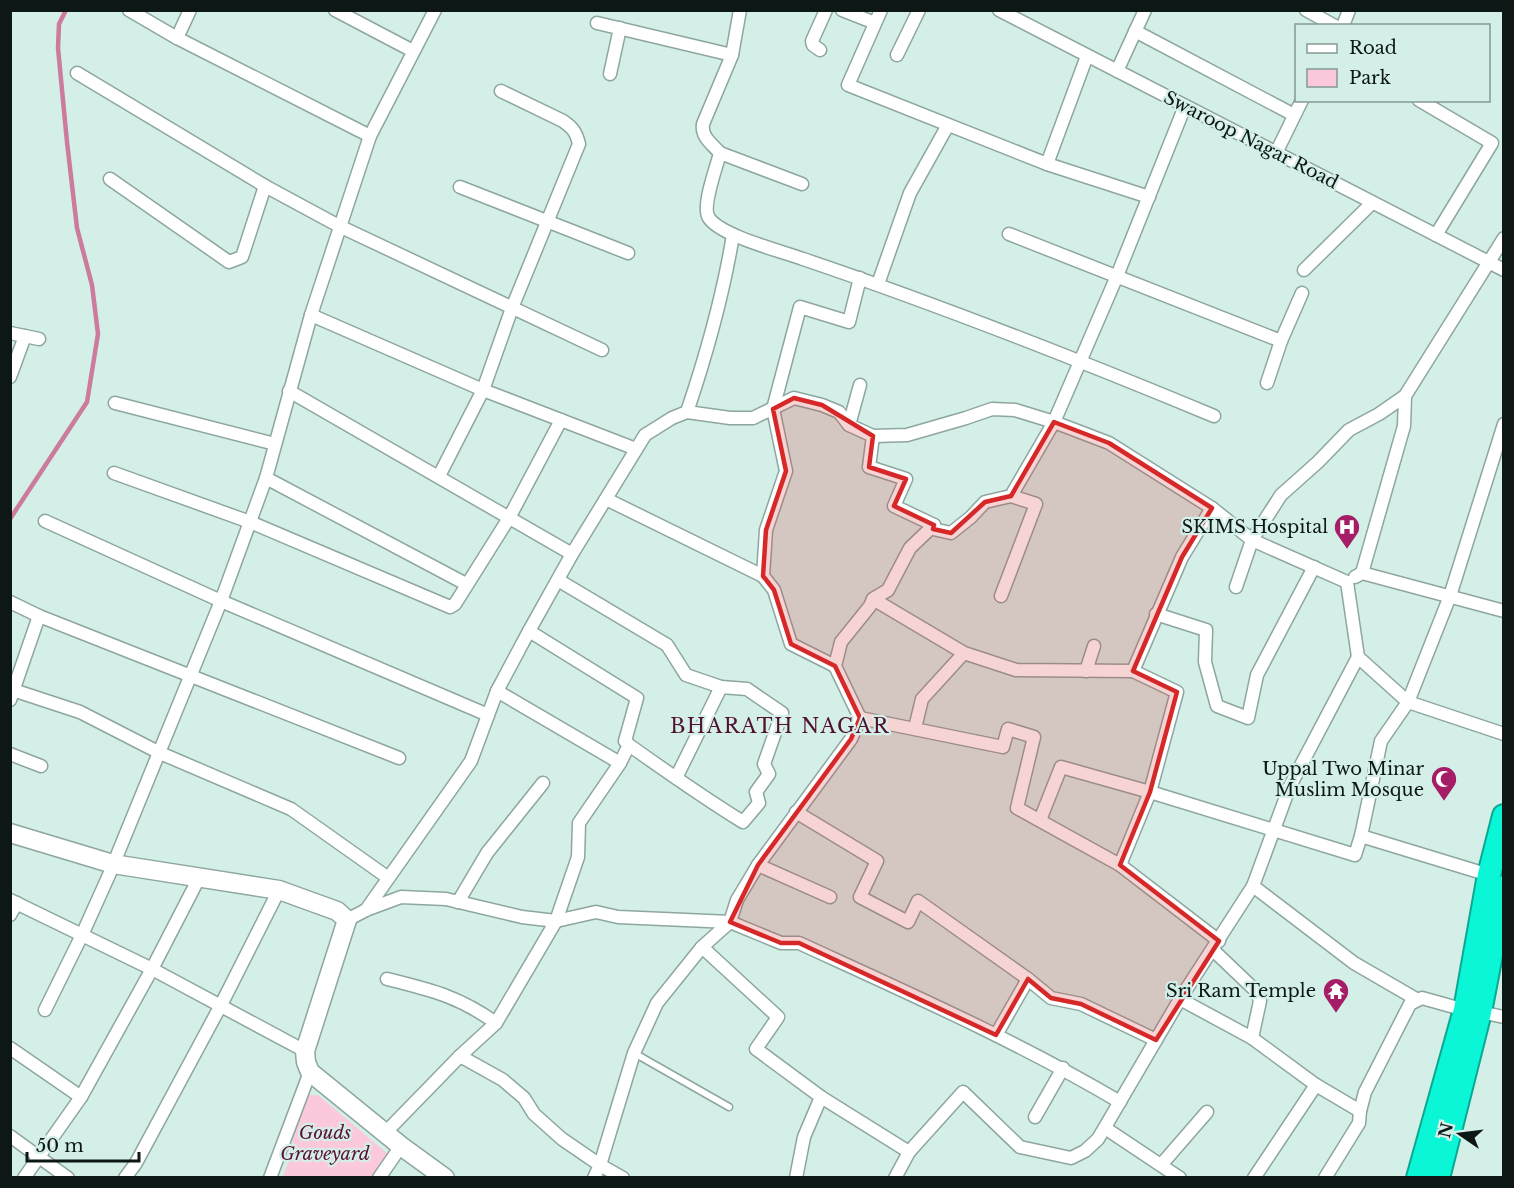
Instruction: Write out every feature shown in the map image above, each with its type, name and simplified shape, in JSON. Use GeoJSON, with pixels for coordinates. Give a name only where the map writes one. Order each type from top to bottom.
{"type":"FeatureCollection","features":[{"type":"Feature","properties":{"kind":"highway"},"geometry":{"type":"LineString","coordinates":[[1438,1178],[1473,1011],[1496,881],[1503,816]]}},
{"type":"Feature","properties":{"kind":"highway"},"geometry":{"type":"LineString","coordinates":[[1418,1178],[1473,1011]]}},
{"type":"Feature","properties":{"kind":"main road"},"geometry":{"type":"LineString","coordinates":[[10,833],[113,864],[279,890],[337,911],[346,920],[306,1051],[306,1062],[310,1072],[444,1178]]}},
{"type":"Feature","properties":{"kind":"street"},"geometry":{"type":"LineString","coordinates":[[129,10],[177,38],[370,136]]}},
{"type":"Feature","properties":{"kind":"street"},"geometry":{"type":"LineString","coordinates":[[177,38],[190,10]]}},
{"type":"Feature","properties":{"kind":"street"},"geometry":{"type":"LineString","coordinates":[[335,10],[413,51]]}},
{"type":"Feature","properties":{"kind":"street"},"geometry":{"type":"LineString","coordinates":[[45,1010],[82,935],[113,864],[221,601],[266,478],[311,315],[370,136],[435,10]]}},
{"type":"Feature","properties":{"kind":"street"},"geometry":{"type":"LineString","coordinates":[[740,10],[732,55],[702,130],[720,153],[802,184]]}},
{"type":"Feature","properties":{"kind":"street"},"geometry":{"type":"LineString","coordinates":[[820,50],[813,45],[812,41],[826,10]]}},
{"type":"Feature","properties":{"kind":"street"},"geometry":{"type":"LineString","coordinates":[[842,10],[875,23]]}},
{"type":"Feature","properties":{"kind":"street"},"geometry":{"type":"LineString","coordinates":[[881,10],[848,85],[1047,164],[1149,197]]}},
{"type":"Feature","properties":{"kind":"street"},"geometry":{"type":"LineString","coordinates":[[897,55],[919,10]]}},
{"type":"Feature","properties":{"kind":"street"},"geometry":{"type":"LineString","coordinates":[[1117,71],[1145,10]]}},
{"type":"Feature","properties":{"kind":"street"},"geometry":{"type":"LineString","coordinates":[[1306,10],[1331,24]]}},
{"type":"Feature","properties":{"kind":"street"},"geometry":{"type":"LineString","coordinates":[[1343,24],[1349,10]]}},
{"type":"Feature","properties":{"kind":"street","name":"Swaroop Nagar Road"},"geometry":{"type":"LineString","coordinates":[[1000,11],[1503,270]]}},
{"type":"Feature","properties":{"kind":"street"},"geometry":{"type":"LineString","coordinates":[[597,23],[732,55]]}},
{"type":"Feature","properties":{"kind":"street"},"geometry":{"type":"LineString","coordinates":[[610,74],[620,28]]}},
{"type":"Feature","properties":{"kind":"street"},"geometry":{"type":"LineString","coordinates":[[1135,30],[1294,115]]}},
{"type":"Feature","properties":{"kind":"street"},"geometry":{"type":"LineString","coordinates":[[1047,164],[1087,56]]}},
{"type":"Feature","properties":{"kind":"street"},"geometry":{"type":"LineString","coordinates":[[77,73],[265,186],[339,226],[602,350]]}},
{"type":"Feature","properties":{"kind":"street"},"geometry":{"type":"LineString","coordinates":[[439,477],[483,390],[512,308],[579,144],[576,133],[563,121],[501,91]]}},
{"type":"Feature","properties":{"kind":"street"},"geometry":{"type":"LineString","coordinates":[[1276,153],[1301,102]]}},
{"type":"Feature","properties":{"kind":"street"},"geometry":{"type":"LineString","coordinates":[[1422,102],[1492,143],[1436,235]]}},
{"type":"Feature","properties":{"kind":"street"},"geometry":{"type":"LineString","coordinates":[[1011,496],[1054,422],[1117,276],[1185,106]]}},
{"type":"Feature","properties":{"kind":"street"},"geometry":{"type":"LineString","coordinates":[[878,284],[910,193],[948,125]]}},
{"type":"Feature","properties":{"kind":"street"},"geometry":{"type":"LineString","coordinates":[[720,153],[705,208],[710,220],[733,235],[878,284],[1080,361],[1214,416]]}},
{"type":"Feature","properties":{"kind":"street"},"geometry":{"type":"LineString","coordinates":[[110,179],[229,262],[242,257],[265,186]]}},
{"type":"Feature","properties":{"kind":"street"},"geometry":{"type":"LineString","coordinates":[[460,187],[628,253]]}},
{"type":"Feature","properties":{"kind":"street"},"geometry":{"type":"LineString","coordinates":[[1304,270],[1372,202]]}},
{"type":"Feature","properties":{"kind":"street"},"geometry":{"type":"LineString","coordinates":[[1009,234],[1281,341]]}},
{"type":"Feature","properties":{"kind":"street"},"geometry":{"type":"LineString","coordinates":[[687,412],[716,322],[726,282],[733,235]]}},
{"type":"Feature","properties":{"kind":"street"},"geometry":{"type":"LineString","coordinates":[[1236,587],[1252,540],[1281,495],[1349,430],[1379,414],[1405,396],[1503,238]]}},
{"type":"Feature","properties":{"kind":"street"},"geometry":{"type":"LineString","coordinates":[[762,576],[766,530],[786,471],[773,409],[800,308],[849,322],[860,278]]}},
{"type":"Feature","properties":{"kind":"street"},"geometry":{"type":"LineString","coordinates":[[1267,383],[1281,341],[1302,293]]}},
{"type":"Feature","properties":{"kind":"street"},"geometry":{"type":"LineString","coordinates":[[311,315],[483,390],[636,449]]}},
{"type":"Feature","properties":{"kind":"street"},"geometry":{"type":"LineString","coordinates":[[10,333],[39,339]]}},
{"type":"Feature","properties":{"kind":"street"},"geometry":{"type":"LineString","coordinates":[[10,376],[25,336]]}},
{"type":"Feature","properties":{"kind":"street"},"geometry":{"type":"LineString","coordinates":[[849,425],[860,385]]}},
{"type":"Feature","properties":{"kind":"street"},"geometry":{"type":"LineString","coordinates":[[289,391],[572,554]]}},
{"type":"Feature","properties":{"kind":"street"},"geometry":{"type":"LineString","coordinates":[[1347,582],[1362,573],[1404,426],[1405,396]]}},
{"type":"Feature","properties":{"kind":"street"},"geometry":{"type":"LineString","coordinates":[[366,910],[471,761],[497,691],[529,631],[572,554],[645,435],[672,418],[687,412],[730,418],[753,418],[794,398],[839,412],[849,425],[873,436],[907,435],[992,409],[1015,410],[1109,443],[1212,508],[1252,540],[1347,582]]}},
{"type":"Feature","properties":{"kind":"street"},"geometry":{"type":"LineString","coordinates":[[115,403],[275,444]]}},
{"type":"Feature","properties":{"kind":"street"},"geometry":{"type":"LineString","coordinates":[[114,473],[250,522],[443,606],[450,607],[455,604],[509,518],[561,420]]}},
{"type":"Feature","properties":{"kind":"street"},"geometry":{"type":"LineString","coordinates":[[1040,820],[1061,767],[1355,855],[1381,741],[1408,702],[1450,596],[1503,424]]}},
{"type":"Feature","properties":{"kind":"street"},"geometry":{"type":"LineString","coordinates":[[873,436],[868,467],[906,479],[894,506],[934,525]]}},
{"type":"Feature","properties":{"kind":"street"},"geometry":{"type":"LineString","coordinates":[[266,478],[466,584]]}},
{"type":"Feature","properties":{"kind":"street"},"geometry":{"type":"LineString","coordinates":[[934,525],[933,529],[951,533],[985,502],[1011,496],[1036,504],[1001,596]]}},
{"type":"Feature","properties":{"kind":"street"},"geometry":{"type":"LineString","coordinates":[[594,1178],[634,1053],[657,1003],[702,947],[730,922],[737,900],[758,865],[851,739],[860,718],[835,666],[791,644],[774,590],[762,576],[606,499]]}},
{"type":"Feature","properties":{"kind":"street"},"geometry":{"type":"LineString","coordinates":[[1133,671],[1182,557],[1212,508]]}},
{"type":"Feature","properties":{"kind":"street"},"geometry":{"type":"LineString","coordinates":[[45,520],[221,601],[488,716]]}},
{"type":"Feature","properties":{"kind":"street"},"geometry":{"type":"LineString","coordinates":[[835,666],[841,642],[873,599],[888,590],[910,548],[934,525]]}},
{"type":"Feature","properties":{"kind":"street"},"geometry":{"type":"LineString","coordinates":[[1156,614],[1206,630],[1205,662],[1217,706],[1248,718],[1257,675],[1314,567]]}},
{"type":"Feature","properties":{"kind":"street"},"geometry":{"type":"LineString","coordinates":[[1362,573],[1503,610]]}},
{"type":"Feature","properties":{"kind":"street"},"geometry":{"type":"LineString","coordinates":[[529,631],[637,698],[625,741],[629,745],[743,822],[759,803],[756,792],[769,774],[764,764],[782,713],[747,689],[721,687],[686,675],[667,645],[558,580]]}},
{"type":"Feature","properties":{"kind":"street"},"geometry":{"type":"LineString","coordinates":[[895,1178],[909,1152],[963,1092],[1020,1147],[1071,1158],[1085,1151],[1098,1139],[1180,999],[1253,886],[1296,775],[1358,657],[1347,582]]}},
{"type":"Feature","properties":{"kind":"street"},"geometry":{"type":"LineString","coordinates":[[873,599],[964,653],[1021,671],[1133,671],[1177,692],[1150,792],[1120,865]]}},
{"type":"Feature","properties":{"kind":"street"},"geometry":{"type":"LineString","coordinates":[[10,602],[39,616],[191,677],[399,758]]}},
{"type":"Feature","properties":{"kind":"street"},"geometry":{"type":"LineString","coordinates":[[39,616],[12,693],[80,712],[160,753],[291,809],[387,878]]}},
{"type":"Feature","properties":{"kind":"street"},"geometry":{"type":"LineString","coordinates":[[1086,671],[1094,646]]}},
{"type":"Feature","properties":{"kind":"street"},"geometry":{"type":"LineString","coordinates":[[915,728],[922,699],[964,653]]}},
{"type":"Feature","properties":{"kind":"street"},"geometry":{"type":"LineString","coordinates":[[1358,657],[1408,702],[1503,734]]}},
{"type":"Feature","properties":{"kind":"street"},"geometry":{"type":"LineString","coordinates":[[676,778],[721,687]]}},
{"type":"Feature","properties":{"kind":"street"},"geometry":{"type":"LineString","coordinates":[[497,691],[620,763]]}},
{"type":"Feature","properties":{"kind":"street"},"geometry":{"type":"LineString","coordinates":[[860,718],[1003,747],[1008,729],[1034,737],[1017,808],[1120,865],[1216,945],[1257,992],[1260,1001],[1252,1038]]}},
{"type":"Feature","properties":{"kind":"street"},"geometry":{"type":"LineString","coordinates":[[385,1133],[460,1056],[496,1023],[556,921],[578,857],[579,823],[620,763],[629,745]]}},
{"type":"Feature","properties":{"kind":"street"},"geometry":{"type":"LineString","coordinates":[[10,754],[41,766]]}},
{"type":"Feature","properties":{"kind":"street"},"geometry":{"type":"LineString","coordinates":[[458,902],[487,853],[543,783]]}},
{"type":"Feature","properties":{"kind":"street"},"geometry":{"type":"LineString","coordinates":[[796,812],[877,861],[860,897],[908,922],[918,902],[1028,979],[1051,998],[1081,1004],[1156,1040]]}},
{"type":"Feature","properties":{"kind":"street"},"geometry":{"type":"LineString","coordinates":[[1361,836],[1496,881]]}},
{"type":"Feature","properties":{"kind":"street"},"geometry":{"type":"LineString","coordinates":[[758,865],[830,897]]}},
{"type":"Feature","properties":{"kind":"street"},"geometry":{"type":"LineString","coordinates":[[24,1178],[81,1097],[152,969],[200,876]]}},
{"type":"Feature","properties":{"kind":"street"},"geometry":{"type":"LineString","coordinates":[[1253,886],[1354,963],[1416,999]]}},
{"type":"Feature","properties":{"kind":"street"},"geometry":{"type":"LineString","coordinates":[[125,1178],[136,1163],[221,1005],[279,890]]}},
{"type":"Feature","properties":{"kind":"street"},"geometry":{"type":"LineString","coordinates":[[346,920],[401,897],[446,899],[522,918],[556,921],[596,912],[618,917],[730,922],[780,943],[799,943],[1063,1068],[1120,1102]]}},
{"type":"Feature","properties":{"kind":"street"},"geometry":{"type":"LineString","coordinates":[[10,915],[14,901],[152,969],[306,1051]]}},
{"type":"Feature","properties":{"kind":"street"},"geometry":{"type":"LineString","coordinates":[[702,947],[778,1017],[756,1049],[821,1097],[909,1152]]}},
{"type":"Feature","properties":{"kind":"street"},"geometry":{"type":"LineString","coordinates":[[387,979],[443,993],[474,1007],[496,1023]]}},
{"type":"Feature","properties":{"kind":"street"},"geometry":{"type":"LineString","coordinates":[[996,1035],[1028,979]]}},
{"type":"Feature","properties":{"kind":"street"},"geometry":{"type":"LineString","coordinates":[[1324,1178],[1359,1123],[1365,1092],[1410,1004],[1422,998],[1503,1017]]}},
{"type":"Feature","properties":{"kind":"street"},"geometry":{"type":"LineString","coordinates":[[1180,999],[1252,1038],[1317,1085],[1360,1111]]}},
{"type":"Feature","properties":{"kind":"street"},"geometry":{"type":"LineString","coordinates":[[10,1048],[81,1097]]}},
{"type":"Feature","properties":{"kind":"street"},"geometry":{"type":"LineString","coordinates":[[460,1056],[503,1080],[524,1098],[534,1114],[562,1139],[623,1178]]}},
{"type":"Feature","properties":{"kind":"street"},"geometry":{"type":"LineString","coordinates":[[1035,1117],[1063,1068]]}},
{"type":"Feature","properties":{"kind":"street"},"geometry":{"type":"LineString","coordinates":[[270,1178],[310,1072]]}},
{"type":"Feature","properties":{"kind":"street"},"geometry":{"type":"LineString","coordinates":[[1254,1178],[1317,1085]]}},
{"type":"Feature","properties":{"kind":"street"},"geometry":{"type":"LineString","coordinates":[[796,1178],[804,1137],[821,1097]]}},
{"type":"Feature","properties":{"kind":"street"},"geometry":{"type":"LineString","coordinates":[[1161,1165],[1207,1112]]}},
{"type":"Feature","properties":{"kind":"street"},"geometry":{"type":"LineString","coordinates":[[1106,1128],[1180,1178]]}},
{"type":"Feature","properties":{"kind":"street"},"geometry":{"type":"LineString","coordinates":[[10,1136],[68,1178]]}},
{"type":"Feature","properties":{"kind":"street"},"geometry":{"type":"LineString","coordinates":[[379,1178],[401,1146]]}},
{"type":"Feature","properties":{"kind":"lane"},"geometry":{"type":"LineString","coordinates":[[634,1053],[729,1107]]}},
{"type":"Feature","properties":{"kind":"highlighted area"},"geometry":{"type":"Polygon","coordinates":[[[794,398],[822,405],[873,436],[869,467],[906,479],[894,506],[934,525],[933,529],[951,533],[985,502],[1011,496],[1054,422],[1109,443],[1212,508],[1182,557],[1133,671],[1177,692],[1150,792],[1120,865],[1219,941],[1156,1040],[1081,1004],[1051,998],[1028,979],[996,1035],[799,943],[781,943],[730,922],[758,865],[851,739],[860,718],[835,666],[791,644],[774,590],[763,576],[766,530],[786,471],[773,409],[794,398]]]}},
{"type":"Feature","properties":{"kind":"green space","name":"Gouds Graveyard"},"geometry":{"type":"Polygon","coordinates":[[[307,1095],[318,1095],[389,1155],[374,1177],[282,1178],[289,1161],[296,1124],[307,1095]]]}},
{"type":"Feature","properties":{"kind":"waterway"},"geometry":{"type":"LineString","coordinates":[[10,519],[87,402],[98,334],[92,285],[77,228],[67,142],[58,48],[59,24],[66,10]]}},
{"type":"Feature","properties":{"kind":"place","name":"SKIMS Hospital"},"geometry":{"type":"Point","coordinates":[1347,550]}},
{"type":"Feature","properties":{"kind":"place","name":"Uppal Two Minar Muslim Mosque"},"geometry":{"type":"Point","coordinates":[1444,802]}},
{"type":"Feature","properties":{"kind":"place","name":"Sri Ram Temple"},"geometry":{"type":"Point","coordinates":[1336,1014]}},
{"type":"Feature","properties":{"kind":"district","name":"BHARATH NAGAR"},"geometry":{"type":"Point","coordinates":[780,726]}}]}
